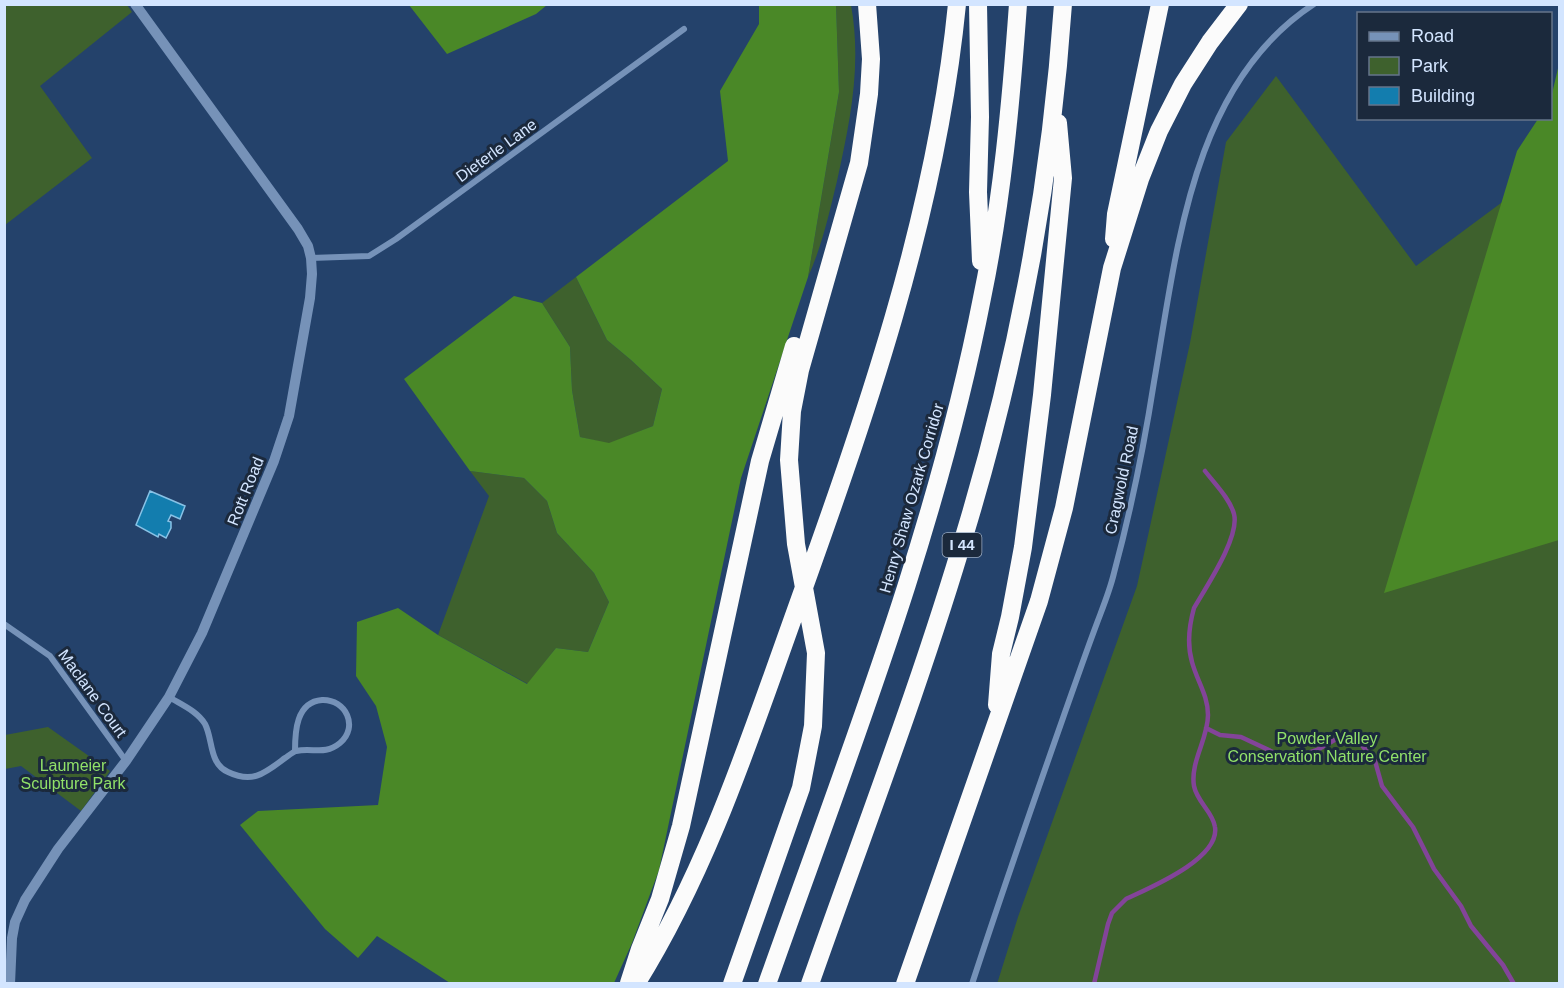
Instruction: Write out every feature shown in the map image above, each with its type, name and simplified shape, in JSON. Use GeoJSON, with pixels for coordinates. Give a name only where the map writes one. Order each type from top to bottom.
{"type":"FeatureCollection","features":[{"type":"Feature","properties":{"kind":"highway"},"geometry":{"type":"LineString","coordinates":[[732,984],[801,788],[813,726],[816,653],[796,543],[789,460],[792,411],[800,369],[854,184],[866,126],[871,58],[867,4]]}},
{"type":"Feature","properties":{"kind":"highway"},"geometry":{"type":"LineString","coordinates":[[636,984],[660,944],[713,831],[740,765],[877,375],[908,269],[936,146],[957,4]]}},
{"type":"Feature","properties":{"kind":"highway"},"geometry":{"type":"LineString","coordinates":[[978,4],[980,117],[978,192],[982,297]]}},
{"type":"Feature","properties":{"kind":"highway","name":"Henry Shaw Ozark Corridor"},"geometry":{"type":"LineString","coordinates":[[767,984],[904,593],[949,442],[982,297],[1000,181],[1018,4]]}},
{"type":"Feature","properties":{"kind":"highway","name":"I 44"},"geometry":{"type":"LineString","coordinates":[[810,984],[931,641],[988,454],[1022,305],[1055,91],[1063,4]]}},
{"type":"Feature","properties":{"kind":"highway"},"geometry":{"type":"LineString","coordinates":[[1112,268],[1116,214],[1160,4]]}},
{"type":"Feature","properties":{"kind":"highway"},"geometry":{"type":"LineString","coordinates":[[906,982],[1039,601],[1064,508],[1112,268],[1140,179],[1159,131],[1183,84],[1210,42],[1239,4]]}},
{"type":"Feature","properties":{"kind":"highway"},"geometry":{"type":"LineString","coordinates":[[995,730],[1001,654],[1010,617],[1029,500],[1055,268],[1063,178],[1055,91]]}},
{"type":"Feature","properties":{"kind":"highway"},"geometry":{"type":"LineString","coordinates":[[629,984],[660,899],[681,826],[749,507],[768,432],[799,333],[832,253]]}},
{"type":"Feature","properties":{"kind":"street","name":"Rott Road"},"geometry":{"type":"LineString","coordinates":[[10,984],[12,938],[15,922],[25,900],[58,849],[126,761],[169,697],[202,633],[274,461],[289,416],[310,298],[311,258],[308,246],[298,229],[135,4]]}},
{"type":"Feature","properties":{"kind":"street","name":"Cragwold Road"},"geometry":{"type":"LineString","coordinates":[[972,984],[1015,854],[1113,576],[1139,470],[1170,286],[1190,196],[1212,130],[1238,82],[1255,57],[1284,28],[1314,4]]}},
{"type":"Feature","properties":{"kind":"street","name":"Dieterle Lane"},"geometry":{"type":"LineString","coordinates":[[311,258],[369,256],[396,239],[684,29]]}},
{"type":"Feature","properties":{"kind":"street","name":"Maclane Court"},"geometry":{"type":"LineString","coordinates":[[4,624],[50,656],[126,761]]}},
{"type":"Feature","properties":{"kind":"street"},"geometry":{"type":"LineString","coordinates":[[169,697],[195,713],[206,726],[213,756],[225,771],[247,778],[264,774],[295,751],[328,750],[345,738],[349,728],[349,717],[343,708],[332,700],[319,700],[309,704],[302,711],[297,726],[295,751]]}},
{"type":"Feature","properties":{"kind":"green space"},"geometry":{"type":"Polygon","coordinates":[[[5,4],[127,5],[132,12],[40,86],[92,158],[5,225],[5,4]]]}},
{"type":"Feature","properties":{"kind":"green space"},"geometry":{"type":"Polygon","coordinates":[[[409,5],[547,5],[536,14],[447,54],[409,5]]]}},
{"type":"Feature","properties":{"kind":"green space"},"geometry":{"type":"Polygon","coordinates":[[[759,5],[836,5],[839,92],[808,277],[741,478],[659,870],[632,943],[614,983],[450,983],[377,936],[358,958],[325,929],[240,825],[258,811],[378,805],[387,747],[376,706],[356,676],[357,622],[398,608],[438,635],[527,684],[556,648],[588,652],[609,602],[594,573],[557,533],[547,501],[524,478],[470,471],[404,379],[514,296],[542,303],[570,347],[572,390],[580,437],[609,443],[653,426],[662,389],[607,340],[576,277],[728,161],[720,91],[759,24],[759,5]]]}},
{"type":"Feature","properties":{"kind":"green space"},"geometry":{"type":"Polygon","coordinates":[[[836,5],[851,5],[855,50],[853,93],[831,206],[808,277],[839,92],[836,5]]]}},
{"type":"Feature","properties":{"kind":"green space"},"geometry":{"type":"Polygon","coordinates":[[[1559,64],[1559,540],[1384,593],[1517,151],[1537,120],[1552,120],[1552,94],[1559,64]]]}},
{"type":"Feature","properties":{"kind":"green space","name":"Powder Valley Conservation Nature Center"},"geometry":{"type":"Polygon","coordinates":[[[1276,76],[1416,266],[1559,160],[1559,983],[997,984],[1018,917],[1137,586],[1190,343],[1226,142],[1276,76]]]}},
{"type":"Feature","properties":{"kind":"green space"},"geometry":{"type":"Polygon","coordinates":[[[576,277],[607,340],[662,389],[653,426],[609,444],[580,437],[572,390],[570,347],[542,303],[576,277]]]}},
{"type":"Feature","properties":{"kind":"green space"},"geometry":{"type":"Polygon","coordinates":[[[470,471],[524,478],[547,501],[557,533],[594,573],[609,602],[588,652],[556,648],[528,684],[438,635],[489,496],[470,471]]]}},
{"type":"Feature","properties":{"kind":"green space","name":"Laumeier Sculpture Park"},"geometry":{"type":"Polygon","coordinates":[[[48,727],[110,771],[81,811],[21,766],[5,769],[5,735],[48,727]]]}},
{"type":"Feature","properties":{"kind":"building"},"geometry":{"type":"Polygon","coordinates":[[[150,491],[185,506],[180,519],[171,515],[168,521],[171,522],[171,528],[166,538],[159,534],[158,537],[136,525],[150,491]]]}},
{"type":"Feature","properties":{"kind":"waterway"},"geometry":{"type":"LineString","coordinates":[[1094,984],[1112,913],[1126,899],[1166,880],[1195,861],[1214,839],[1214,822],[1198,797],[1194,786],[1194,768],[1208,715],[1206,701],[1190,656],[1189,635],[1194,608],[1221,562],[1232,535],[1234,514],[1222,492],[1205,471]]}},
{"type":"Feature","properties":{"kind":"waterway"},"geometry":{"type":"LineString","coordinates":[[1206,728],[1220,735],[1241,737],[1275,753],[1290,756],[1317,750],[1345,736],[1360,743],[1375,761],[1382,786],[1413,827],[1434,869],[1461,906],[1471,926],[1503,965],[1514,984]]}}]}
